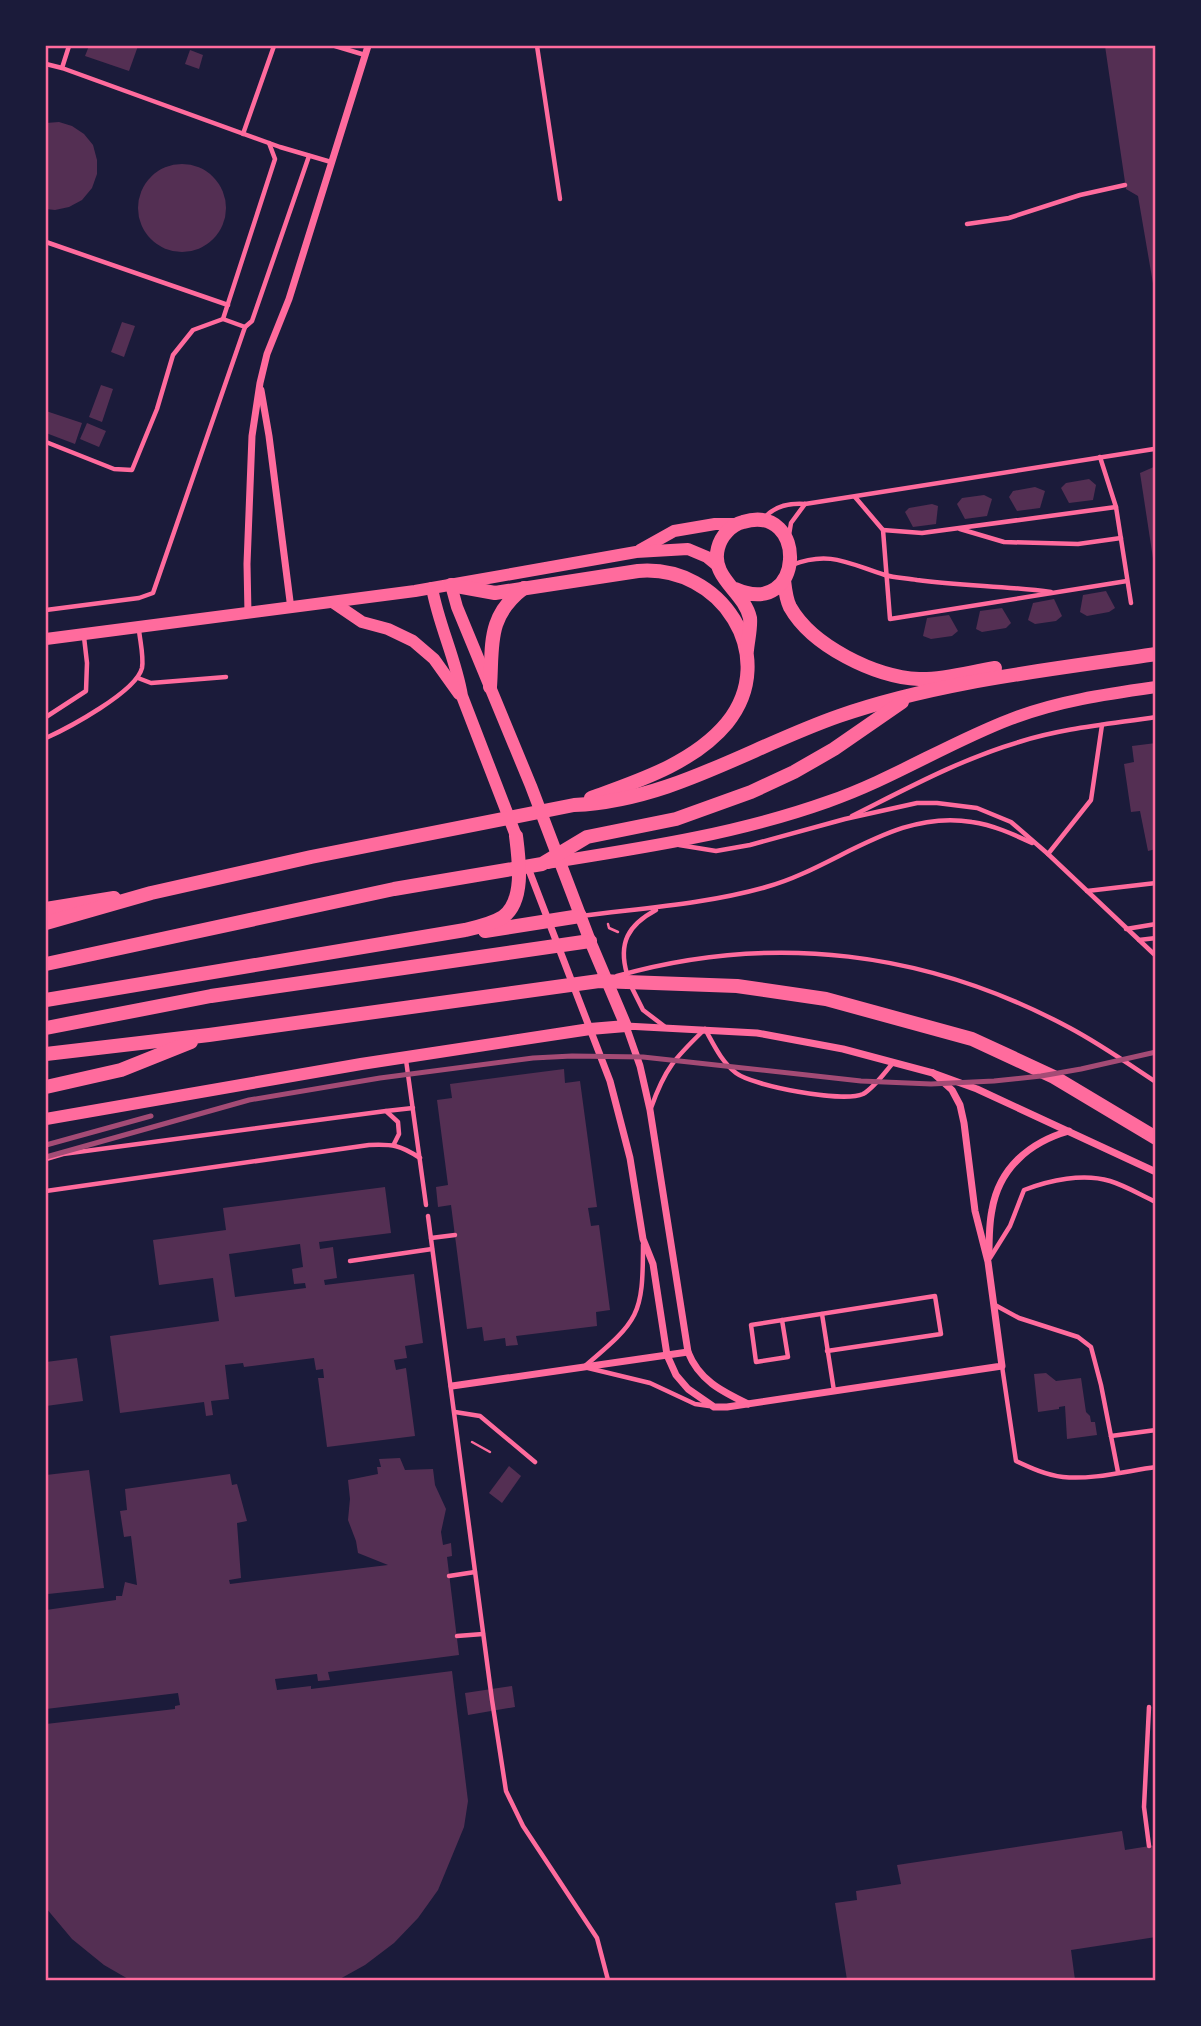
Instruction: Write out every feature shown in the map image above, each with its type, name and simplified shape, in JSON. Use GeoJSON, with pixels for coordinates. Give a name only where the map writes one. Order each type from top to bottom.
{"type":"FeatureCollection","features":[{"type":"Feature","properties":{"kind":"main road"},"geometry":{"type":"LineString","coordinates":[[762,521],[778,528],[789,543],[791,565],[784,580],[766,593],[755,594],[735,589],[727,583],[718,566],[718,547],[722,538],[736,524],[762,521]]}},
{"type":"Feature","properties":{"kind":"main road"},"geometry":{"type":"LineString","coordinates":[[451,585],[495,593],[651,570],[685,576],[707,588],[727,608],[744,642],[748,680],[746,690],[733,715],[712,738],[668,767],[574,805]]}},
{"type":"Feature","properties":{"kind":"main road"},"geometry":{"type":"LineString","coordinates":[[46,964],[332,902],[542,863],[587,837],[676,819],[751,792],[834,749],[909,698],[942,684],[995,668],[920,679],[887,674],[871,668],[830,647],[805,625],[787,600],[784,580]]}},
{"type":"Feature","properties":{"kind":"main road"},"geometry":{"type":"LineString","coordinates":[[490,687],[495,625],[509,602],[524,588]]}},
{"type":"Feature","properties":{"kind":"main road"},"geometry":{"type":"LineString","coordinates":[[735,589],[750,620],[746,654]]}},
{"type":"Feature","properties":{"kind":"main road"},"geometry":{"type":"LineString","coordinates":[[46,923],[150,893],[344,850],[574,805],[601,804],[673,785],[719,768],[839,716],[948,687],[1156,654]]}},
{"type":"Feature","properties":{"kind":"main road"},"geometry":{"type":"LineString","coordinates":[[46,1000],[465,930],[495,921],[512,908],[519,862],[516,836]]}},
{"type":"Feature","properties":{"kind":"main road"},"geometry":{"type":"LineString","coordinates":[[46,909],[150,893]]}},
{"type":"Feature","properties":{"kind":"main road"},"geometry":{"type":"LineString","coordinates":[[465,930],[487,931],[580,916]]}},
{"type":"Feature","properties":{"kind":"main road"},"geometry":{"type":"LineString","coordinates":[[46,1028],[211,996],[590,941]]}},
{"type":"Feature","properties":{"kind":"main road"},"geometry":{"type":"LineString","coordinates":[[46,1054],[209,1035],[598,981],[737,986],[797,993],[856,1006],[963,1036],[1054,1077],[1156,1138]]}},
{"type":"Feature","properties":{"kind":"main road"},"geometry":{"type":"LineString","coordinates":[[46,1087],[121,1070],[209,1035]]}},
{"type":"Feature","properties":{"kind":"street"},"geometry":{"type":"LineString","coordinates":[[248,614],[247,564],[252,436],[260,383],[267,354],[284,312],[369,46]]}},
{"type":"Feature","properties":{"kind":"street"},"geometry":{"type":"LineString","coordinates":[[260,383],[291,609]]}},
{"type":"Feature","properties":{"kind":"street"},"geometry":{"type":"LineString","coordinates":[[636,552],[674,531],[715,524],[736,524]]}},
{"type":"Feature","properties":{"kind":"street"},"geometry":{"type":"LineString","coordinates":[[46,639],[138,625],[334,603],[636,552],[688,549],[707,557],[718,566]]}},
{"type":"Feature","properties":{"kind":"street"},"geometry":{"type":"LineString","coordinates":[[451,585],[457,607],[531,786],[640,1066],[650,1110],[688,1352],[700,1374],[716,1388],[748,1404]]}},
{"type":"Feature","properties":{"kind":"street"},"geometry":{"type":"LineString","coordinates":[[432,588],[440,625],[458,673],[462,696],[610,1081],[624,1132],[643,1239],[653,1264],[667,1355],[676,1376],[714,1407],[1002,1366],[988,1262],[975,1211],[960,1105],[952,1090],[933,1073]]}},
{"type":"Feature","properties":{"kind":"street"},"geometry":{"type":"LineString","coordinates":[[334,603],[362,622],[388,629],[413,641],[434,659],[454,690],[462,696]]}},
{"type":"Feature","properties":{"kind":"street"},"geometry":{"type":"LineString","coordinates":[[542,863],[670,844],[826,803],[1035,710],[1156,687]]}},
{"type":"Feature","properties":{"kind":"street"},"geometry":{"type":"LineString","coordinates":[[46,1119],[406,1057],[590,1029],[626,1026],[705,1028],[815,1042],[933,1073],[977,1089],[1156,1172]]}},
{"type":"Feature","properties":{"kind":"street"},"geometry":{"type":"LineString","coordinates":[[988,1262],[992,1210],[1006,1174],[1032,1146],[1069,1131]]}},
{"type":"Feature","properties":{"kind":"street"},"geometry":{"type":"LineString","coordinates":[[452,1386],[688,1352]]}},
{"type":"Feature","properties":{"kind":"lane"},"geometry":{"type":"LineString","coordinates":[[62,68],[69,46]]}},
{"type":"Feature","properties":{"kind":"lane"},"geometry":{"type":"LineString","coordinates":[[243,134],[274,46]]}},
{"type":"Feature","properties":{"kind":"lane"},"geometry":{"type":"LineString","coordinates":[[335,46],[365,55]]}},
{"type":"Feature","properties":{"kind":"lane"},"geometry":{"type":"LineString","coordinates":[[537,46],[560,199]]}},
{"type":"Feature","properties":{"kind":"lane"},"geometry":{"type":"LineString","coordinates":[[46,64],[269,144],[331,162]]}},
{"type":"Feature","properties":{"kind":"lane"},"geometry":{"type":"LineString","coordinates":[[223,318],[275,159],[269,144]]}},
{"type":"Feature","properties":{"kind":"lane"},"geometry":{"type":"LineString","coordinates":[[46,610],[139,598],[153,593],[245,327],[252,321],[309,156]]}},
{"type":"Feature","properties":{"kind":"lane"},"geometry":{"type":"LineString","coordinates":[[967,225],[1009,218],[1080,195],[1125,184]]}},
{"type":"Feature","properties":{"kind":"lane"},"geometry":{"type":"LineString","coordinates":[[46,242],[228,305]]}},
{"type":"Feature","properties":{"kind":"lane"},"geometry":{"type":"LineString","coordinates":[[46,442],[114,469],[132,470],[158,409],[173,355],[193,330],[223,318],[245,327]]}},
{"type":"Feature","properties":{"kind":"lane"},"geometry":{"type":"LineString","coordinates":[[762,521],[770,512],[789,503],[805,504],[1154,449]]}},
{"type":"Feature","properties":{"kind":"lane"},"geometry":{"type":"LineString","coordinates":[[1100,457],[1116,507],[1130,603]]}},
{"type":"Feature","properties":{"kind":"lane"},"geometry":{"type":"LineString","coordinates":[[854,496],[883,530],[890,619],[1127,581]]}},
{"type":"Feature","properties":{"kind":"lane"},"geometry":{"type":"LineString","coordinates":[[789,543],[791,523],[805,504]]}},
{"type":"Feature","properties":{"kind":"lane"},"geometry":{"type":"LineString","coordinates":[[883,530],[922,533],[1116,507]]}},
{"type":"Feature","properties":{"kind":"lane"},"geometry":{"type":"LineString","coordinates":[[955,528],[1004,542],[1078,544],[1121,538]]}},
{"type":"Feature","properties":{"kind":"lane"},"geometry":{"type":"LineString","coordinates":[[791,565],[810,559],[828,558],[886,576],[1002,585],[1056,593]]}},
{"type":"Feature","properties":{"kind":"lane"},"geometry":{"type":"LineString","coordinates":[[46,738],[101,708],[138,678],[142,666],[138,625]]}},
{"type":"Feature","properties":{"kind":"lane"},"geometry":{"type":"LineString","coordinates":[[46,717],[86,691],[87,663],[83,633]]}},
{"type":"Feature","properties":{"kind":"lane"},"geometry":{"type":"LineString","coordinates":[[138,678],[151,683],[226,677]]}},
{"type":"Feature","properties":{"kind":"lane"},"geometry":{"type":"LineString","coordinates":[[845,819],[937,774],[1017,742],[1156,717]]}},
{"type":"Feature","properties":{"kind":"lane"},"geometry":{"type":"LineString","coordinates":[[1048,854],[1091,800],[1102,725]]}},
{"type":"Feature","properties":{"kind":"lane"},"geometry":{"type":"LineString","coordinates":[[670,844],[716,851],[918,803],[977,808],[1004,818],[1036,844],[1156,956]]}},
{"type":"Feature","properties":{"kind":"lane"},"geometry":{"type":"LineString","coordinates":[[580,916],[659,908],[740,893],[791,879],[833,861],[874,838],[920,822],[972,822],[999,829],[1036,844]]}},
{"type":"Feature","properties":{"kind":"lane"},"geometry":{"type":"LineString","coordinates":[[1086,891],[1156,883]]}},
{"type":"Feature","properties":{"kind":"lane"},"geometry":{"type":"LineString","coordinates":[[659,908],[634,925],[623,949],[629,983],[643,1010],[665,1027]]}},
{"type":"Feature","properties":{"kind":"lane"},"geometry":{"type":"LineString","coordinates":[[1126,929],[1156,925]]}},
{"type":"Feature","properties":{"kind":"lane"},"geometry":{"type":"LineString","coordinates":[[1138,940],[1156,938]]}},
{"type":"Feature","properties":{"kind":"lane"},"geometry":{"type":"LineString","coordinates":[[1148,949],[1156,948]]}},
{"type":"Feature","properties":{"kind":"lane"},"geometry":{"type":"LineString","coordinates":[[598,981],[655,965],[713,955],[778,952],[847,956],[932,972],[1002,996],[1059,1022],[1156,1082]]}},
{"type":"Feature","properties":{"kind":"lane"},"geometry":{"type":"LineString","coordinates":[[650,1110],[662,1077],[676,1057],[705,1028],[723,1061],[746,1080],[762,1084],[852,1097],[867,1091],[894,1062]]}},
{"type":"Feature","properties":{"kind":"lane"},"geometry":{"type":"LineString","coordinates":[[406,1057],[426,1205]]}},
{"type":"Feature","properties":{"kind":"lane"},"geometry":{"type":"LineString","coordinates":[[46,1159],[63,1154],[413,1108]]}},
{"type":"Feature","properties":{"kind":"lane"},"geometry":{"type":"LineString","coordinates":[[386,1111],[398,1122],[398,1134],[394,1144]]}},
{"type":"Feature","properties":{"kind":"lane"},"geometry":{"type":"LineString","coordinates":[[46,1191],[369,1145],[394,1144],[420,1158]]}},
{"type":"Feature","properties":{"kind":"lane"},"geometry":{"type":"LineString","coordinates":[[988,1262],[1010,1226],[1024,1190],[1073,1177],[1109,1180],[1156,1202]]}},
{"type":"Feature","properties":{"kind":"lane"},"geometry":{"type":"LineString","coordinates":[[428,1216],[504,1780],[510,1802],[523,1826],[592,1929],[600,1947],[608,1980]]}},
{"type":"Feature","properties":{"kind":"lane"},"geometry":{"type":"LineString","coordinates":[[431,1238],[455,1236]]}},
{"type":"Feature","properties":{"kind":"lane"},"geometry":{"type":"LineString","coordinates":[[584,1367],[619,1338],[637,1313],[643,1279],[643,1239]]}},
{"type":"Feature","properties":{"kind":"lane"},"geometry":{"type":"LineString","coordinates":[[350,1261],[432,1249]]}},
{"type":"Feature","properties":{"kind":"lane"},"geometry":{"type":"LineString","coordinates":[[782,1320],[788,1357],[756,1362],[751,1325],[782,1320],[822,1314],[935,1296],[941,1334],[827,1351]]}},
{"type":"Feature","properties":{"kind":"lane"},"geometry":{"type":"LineString","coordinates":[[994,1304],[1019,1318],[1078,1337],[1091,1348],[1118,1472]]}},
{"type":"Feature","properties":{"kind":"lane"},"geometry":{"type":"LineString","coordinates":[[822,1314],[834,1391]]}},
{"type":"Feature","properties":{"kind":"lane"},"geometry":{"type":"LineString","coordinates":[[1002,1366],[1016,1461],[1044,1473],[1063,1477],[1156,1467]]}},
{"type":"Feature","properties":{"kind":"lane"},"geometry":{"type":"LineString","coordinates":[[584,1367],[650,1383],[695,1404],[714,1407]]}},
{"type":"Feature","properties":{"kind":"lane"},"geometry":{"type":"LineString","coordinates":[[455,1412],[480,1416],[535,1462]]}},
{"type":"Feature","properties":{"kind":"lane"},"geometry":{"type":"LineString","coordinates":[[1111,1436],[1156,1430]]}},
{"type":"Feature","properties":{"kind":"lane"},"geometry":{"type":"LineString","coordinates":[[449,1576],[475,1572]]}},
{"type":"Feature","properties":{"kind":"lane"},"geometry":{"type":"LineString","coordinates":[[457,1636],[483,1634]]}},
{"type":"Feature","properties":{"kind":"lane"},"geometry":{"type":"LineString","coordinates":[[1149,1707],[1144,1807],[1149,1846]]}},
{"type":"Feature","properties":{"kind":"path"},"geometry":{"type":"LineString","coordinates":[[607,920],[609,928],[618,932]]}},
{"type":"Feature","properties":{"kind":"path"},"geometry":{"type":"LineString","coordinates":[[472,1442],[490,1451]]}},
{"type":"Feature","properties":{"kind":"building"},"geometry":{"type":"Polygon","coordinates":[[[89,46],[138,46],[129,71],[85,56],[89,46]]]}},
{"type":"Feature","properties":{"kind":"building"},"geometry":{"type":"Polygon","coordinates":[[[1105,46],[1156,46],[1156,301],[1138,196],[1126,189],[1105,46]]]}},
{"type":"Feature","properties":{"kind":"building"},"geometry":{"type":"Polygon","coordinates":[[[190,50],[203,55],[199,69],[185,64],[190,50]]]}},
{"type":"Feature","properties":{"kind":"building"},"geometry":{"type":"Polygon","coordinates":[[[59,122],[84,134],[93,145],[97,174],[92,188],[82,200],[55,210],[46,209],[46,123],[59,122]]]}},
{"type":"Feature","properties":{"kind":"building"},"geometry":{"type":"Polygon","coordinates":[[[182,164],[199,168],[213,177],[222,191],[226,208],[222,225],[213,239],[199,248],[182,252],[165,248],[151,239],[142,225],[138,208],[142,191],[151,177],[165,168],[182,164]]]}},
{"type":"Feature","properties":{"kind":"building"},"geometry":{"type":"Polygon","coordinates":[[[122,322],[135,326],[124,357],[111,352],[122,322]]]}},
{"type":"Feature","properties":{"kind":"building"},"geometry":{"type":"Polygon","coordinates":[[[101,385],[113,389],[102,422],[89,417],[101,385]]]}},
{"type":"Feature","properties":{"kind":"building"},"geometry":{"type":"Polygon","coordinates":[[[46,411],[82,423],[75,444],[46,433],[46,411]]]}},
{"type":"Feature","properties":{"kind":"building"},"geometry":{"type":"Polygon","coordinates":[[[87,423],[106,431],[99,447],[80,439],[87,423]]]}},
{"type":"Feature","properties":{"kind":"building"},"geometry":{"type":"Polygon","coordinates":[[[1156,466],[1156,565],[1154,565],[1140,473],[1156,466]]]}},
{"type":"Feature","properties":{"kind":"building"},"geometry":{"type":"Polygon","coordinates":[[[1089,479],[1096,485],[1093,500],[1069,503],[1061,488],[1066,483],[1089,479]]]}},
{"type":"Feature","properties":{"kind":"building"},"geometry":{"type":"Polygon","coordinates":[[[1035,487],[1045,491],[1040,508],[1017,511],[1009,497],[1013,491],[1035,487]]]}},
{"type":"Feature","properties":{"kind":"building"},"geometry":{"type":"Polygon","coordinates":[[[984,495],[992,499],[987,516],[965,519],[957,504],[962,498],[984,495]]]}},
{"type":"Feature","properties":{"kind":"building"},"geometry":{"type":"Polygon","coordinates":[[[932,504],[938,506],[936,524],[913,527],[905,512],[909,508],[932,504]]]}},
{"type":"Feature","properties":{"kind":"building"},"geometry":{"type":"Polygon","coordinates":[[[1106,591],[1115,608],[1109,612],[1087,616],[1080,612],[1083,595],[1106,591]]]}},
{"type":"Feature","properties":{"kind":"building"},"geometry":{"type":"Polygon","coordinates":[[[1054,599],[1062,616],[1056,621],[1035,624],[1028,620],[1033,603],[1054,599]]]}},
{"type":"Feature","properties":{"kind":"building"},"geometry":{"type":"Polygon","coordinates":[[[1002,608],[1011,623],[1006,628],[982,632],[976,629],[980,611],[1002,608]]]}},
{"type":"Feature","properties":{"kind":"building"},"geometry":{"type":"Polygon","coordinates":[[[949,615],[958,631],[952,636],[931,639],[923,636],[927,618],[949,615]]]}},
{"type":"Feature","properties":{"kind":"building"},"geometry":{"type":"Polygon","coordinates":[[[1156,743],[1156,849],[1148,851],[1140,811],[1131,812],[1124,764],[1134,762],[1132,746],[1156,743]]]}},
{"type":"Feature","properties":{"kind":"building"},"geometry":{"type":"Polygon","coordinates":[[[564,1069],[565,1083],[580,1081],[597,1207],[588,1208],[591,1226],[599,1225],[610,1310],[596,1312],[597,1326],[516,1336],[518,1345],[506,1346],[505,1338],[484,1341],[482,1327],[467,1329],[451,1205],[438,1207],[436,1187],[448,1185],[437,1100],[452,1098],[450,1084],[564,1069]]]}},
{"type":"Feature","properties":{"kind":"building"},"geometry":{"type":"Polygon","coordinates":[[[385,1187],[391,1233],[319,1242],[320,1249],[333,1247],[337,1278],[324,1280],[325,1285],[414,1274],[423,1343],[405,1346],[407,1358],[394,1360],[396,1370],[406,1368],[415,1436],[327,1447],[318,1378],[324,1378],[323,1369],[316,1370],[314,1358],[244,1367],[243,1363],[225,1365],[229,1399],[211,1401],[213,1415],[206,1416],[204,1402],[120,1413],[110,1336],[219,1321],[213,1278],[159,1285],[153,1240],[226,1230],[223,1208],[385,1187]],[[300,1244],[229,1254],[235,1297],[306,1288],[305,1283],[294,1284],[292,1269],[303,1267],[300,1244]]]}},
{"type":"Feature","properties":{"kind":"building"},"geometry":{"type":"Polygon","coordinates":[[[77,1358],[83,1401],[46,1406],[46,1362],[77,1358]]]}},
{"type":"Feature","properties":{"kind":"building"},"geometry":{"type":"Polygon","coordinates":[[[1046,1373],[1056,1381],[1081,1378],[1086,1412],[1091,1422],[1095,1422],[1097,1435],[1067,1439],[1065,1406],[1038,1412],[1034,1374],[1046,1373]]]}},
{"type":"Feature","properties":{"kind":"building"},"geometry":{"type":"Polygon","coordinates":[[[400,1458],[405,1470],[433,1469],[435,1485],[446,1509],[441,1532],[443,1545],[451,1543],[452,1556],[447,1557],[459,1655],[328,1672],[330,1680],[318,1681],[317,1674],[275,1679],[277,1690],[311,1686],[311,1689],[452,1671],[468,1801],[464,1827],[438,1890],[418,1918],[394,1943],[365,1965],[338,1980],[130,1980],[104,1965],[72,1939],[46,1908],[46,1724],[175,1709],[175,1706],[180,1705],[178,1693],[46,1709],[46,1610],[116,1600],[116,1596],[122,1596],[125,1582],[137,1585],[131,1536],[124,1537],[120,1511],[127,1510],[125,1489],[230,1474],[232,1485],[237,1484],[247,1521],[237,1523],[241,1578],[229,1580],[230,1584],[388,1565],[358,1553],[348,1520],[348,1480],[378,1474],[377,1467],[381,1467],[379,1459],[400,1458]]]}},
{"type":"Feature","properties":{"kind":"building"},"geometry":{"type":"Polygon","coordinates":[[[509,1466],[521,1476],[502,1503],[489,1493],[509,1466]]]}},
{"type":"Feature","properties":{"kind":"building"},"geometry":{"type":"Polygon","coordinates":[[[89,1470],[104,1588],[48,1594],[46,1475],[89,1470]]]}},
{"type":"Feature","properties":{"kind":"building"},"geometry":{"type":"Polygon","coordinates":[[[512,1686],[515,1707],[468,1715],[465,1693],[512,1686]]]}},
{"type":"Feature","properties":{"kind":"building"},"geometry":{"type":"Polygon","coordinates":[[[1122,1831],[1125,1850],[1156,1845],[1156,1937],[1071,1950],[1075,1980],[847,1980],[835,1903],[857,1900],[856,1891],[901,1884],[897,1865],[1122,1831]]]}},
{"type":"Feature","properties":{"kind":"railway"},"geometry":{"type":"LineString","coordinates":[[46,1157],[249,1100],[380,1078],[533,1058],[643,1057],[861,1081],[931,1084],[1041,1076],[1156,1052]]}},
{"type":"Feature","properties":{"kind":"railway"},"geometry":{"type":"LineString","coordinates":[[46,1145],[151,1116]]}}]}
